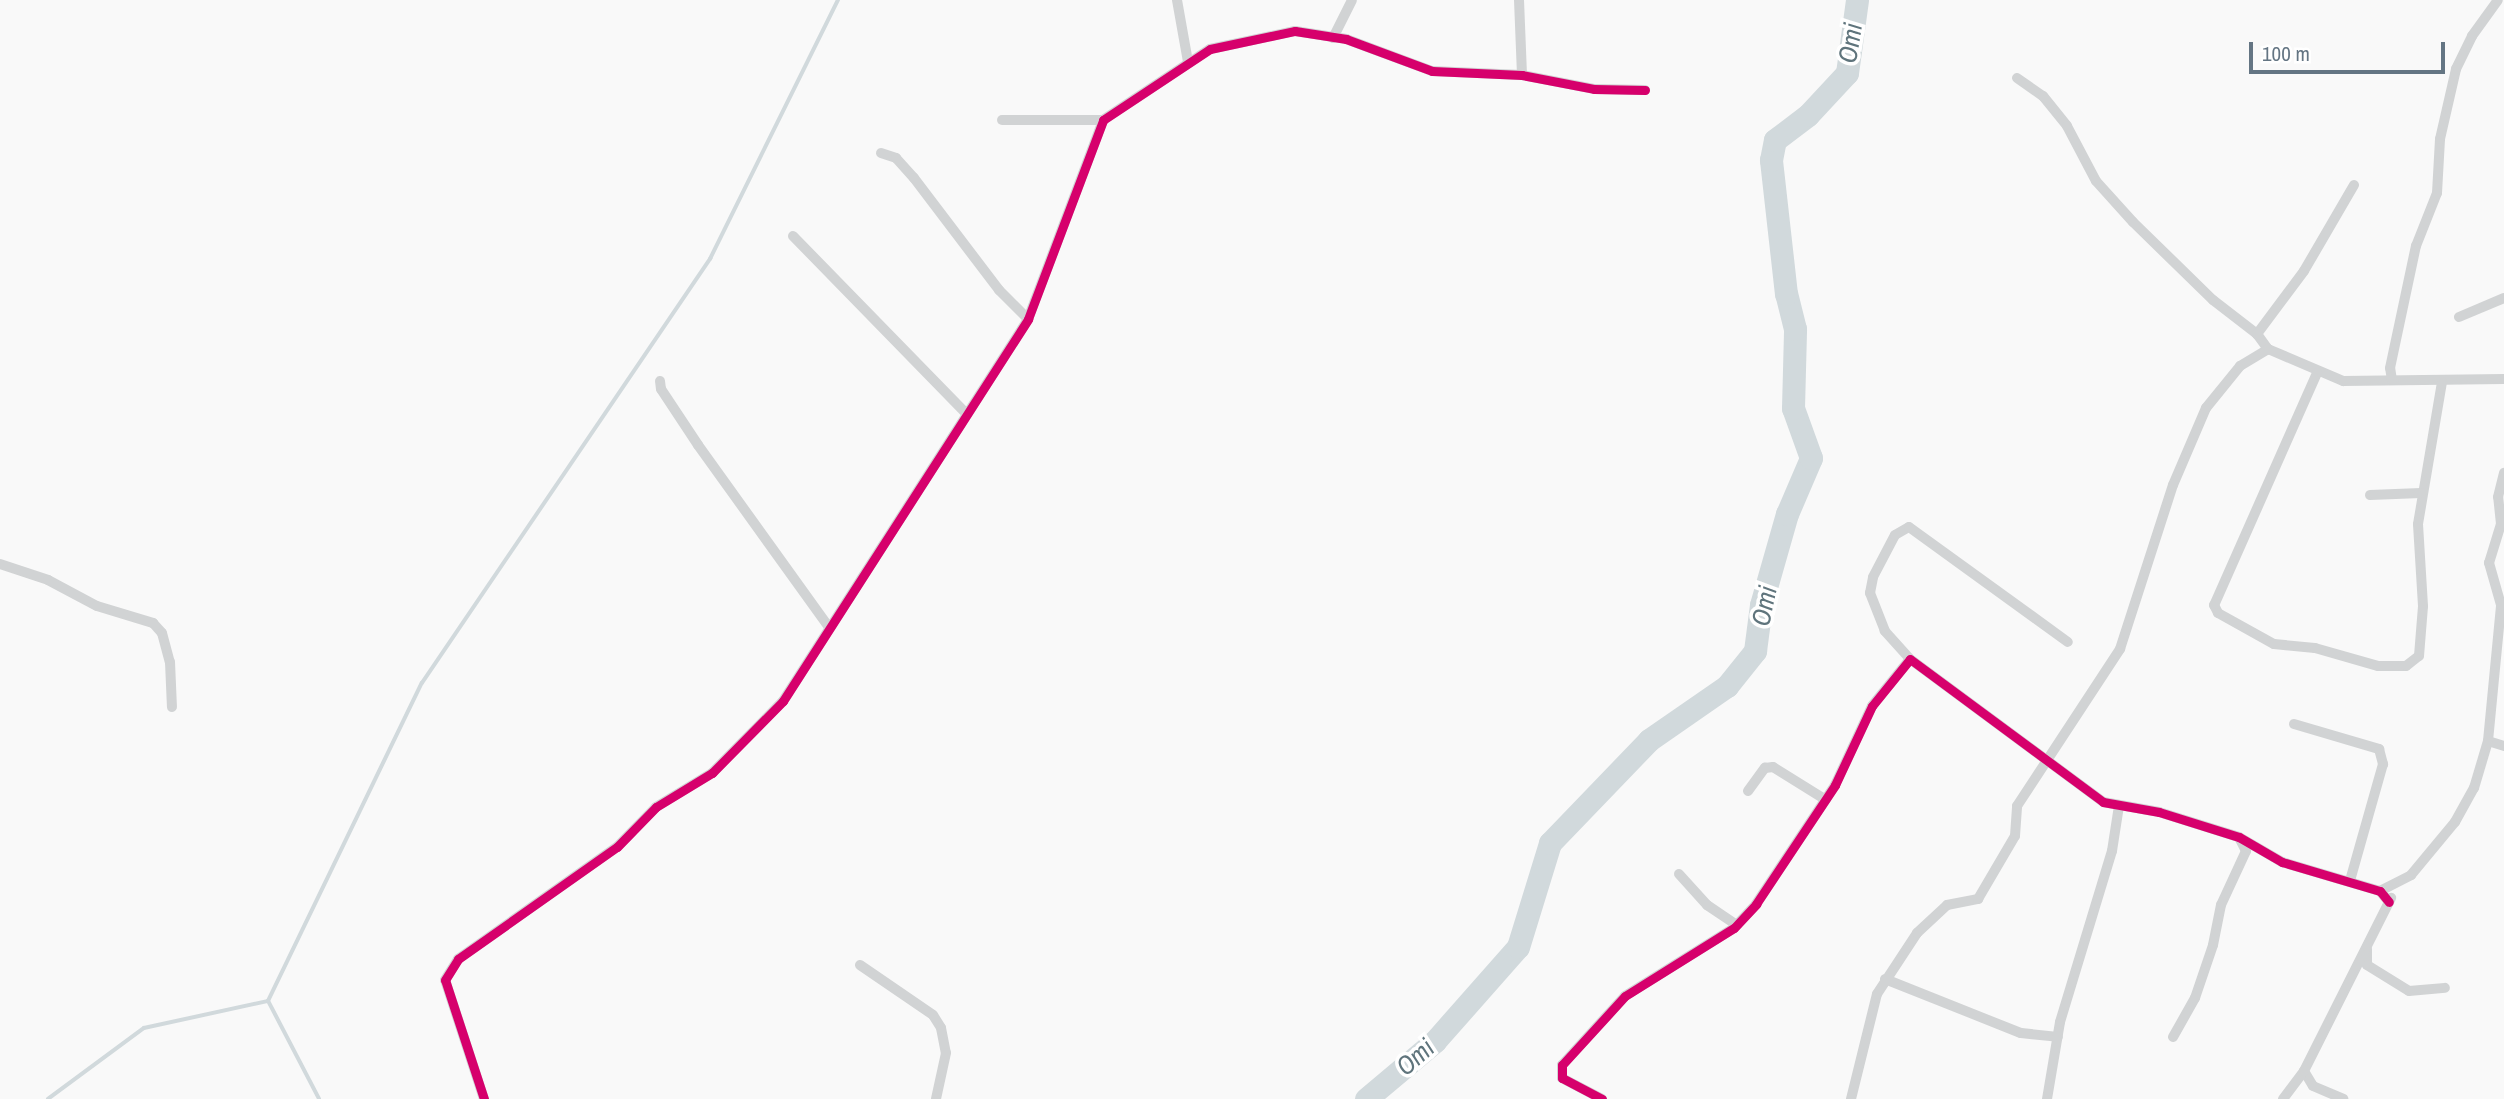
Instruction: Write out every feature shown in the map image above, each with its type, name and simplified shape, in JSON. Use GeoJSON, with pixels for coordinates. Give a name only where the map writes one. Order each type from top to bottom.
{"type":"FeatureCollection","features":[{"type":"Feature","properties":{"kind":"street"},"geometry":{"type":"LineString","coordinates":[[1177,0],[1188,62]]}},
{"type":"Feature","properties":{"kind":"street"},"geometry":{"type":"LineString","coordinates":[[1333,37],[1352,0]]}},
{"type":"Feature","properties":{"kind":"street"},"geometry":{"type":"LineString","coordinates":[[1519,0],[1522,75]]}},
{"type":"Feature","properties":{"kind":"street"},"geometry":{"type":"LineString","coordinates":[[2392,380],[2390,368],[2416,246],[2437,192],[2440,139],[2456,69],[2472,36],[2498,0]]}},
{"type":"Feature","properties":{"kind":"street"},"geometry":{"type":"LineString","coordinates":[[1002,120],[1103,120],[1210,49],[1252,37],[1295,32],[1333,37],[1432,71],[1522,75],[1594,89],[1645,90]]}},
{"type":"Feature","properties":{"kind":"street"},"geometry":{"type":"LineString","coordinates":[[2017,78],[2043,96],[2067,126],[2096,181],[2133,222],[2213,300],[2257,334],[2268,349],[2317,373],[2343,381],[2442,382],[2504,379]]}},
{"type":"Feature","properties":{"kind":"street"},"geometry":{"type":"LineString","coordinates":[[484,1099],[445,980],[458,959],[617,847],[656,807],[712,772],[777,708],[1028,318],[1103,120]]}},
{"type":"Feature","properties":{"kind":"street"},"geometry":{"type":"LineString","coordinates":[[881,153],[896,158],[914,178],[999,290],[1028,318]]}},
{"type":"Feature","properties":{"kind":"street"},"geometry":{"type":"LineString","coordinates":[[2257,334],[2304,271],[2354,185]]}},
{"type":"Feature","properties":{"kind":"street"},"geometry":{"type":"LineString","coordinates":[[793,236],[967,414]]}},
{"type":"Feature","properties":{"kind":"street"},"geometry":{"type":"LineString","coordinates":[[2459,317],[2504,298]]}},
{"type":"Feature","properties":{"kind":"street"},"geometry":{"type":"LineString","coordinates":[[1851,1099],[1877,994],[1885,979],[1917,933],[1947,905],[1978,899],[2015,836],[2017,806],[2051,760],[2120,649],[2173,485],[2206,408],[2240,366],[2268,349]]}},
{"type":"Feature","properties":{"kind":"street"},"geometry":{"type":"LineString","coordinates":[[2317,373],[2214,605],[2218,613],[2274,643],[2315,648],[2378,666],[2406,666],[2419,656],[2421,494],[2442,382]]}},
{"type":"Feature","properties":{"kind":"street"},"geometry":{"type":"LineString","coordinates":[[660,382],[661,389],[698,445],[829,626]]}},
{"type":"Feature","properties":{"kind":"street"},"geometry":{"type":"LineString","coordinates":[[2283,1099],[2304,1072],[2397,885],[2455,822],[2474,788],[2488,741],[2501,605],[2489,563],[2502,525],[2504,473]]}},
{"type":"Feature","properties":{"kind":"street"},"geometry":{"type":"LineString","coordinates":[[2370,495],[2421,494]]}},
{"type":"Feature","properties":{"kind":"street"},"geometry":{"type":"LineString","coordinates":[[2068,642],[1909,527],[1895,535],[1873,577],[1870,593],[1885,631],[1910,659],[2051,760],[2103,802],[2159,811],[2239,837],[2282,862],[2380,891],[2389,902]]}},
{"type":"Feature","properties":{"kind":"street"},"geometry":{"type":"LineString","coordinates":[[0,565],[48,580],[97,606],[153,624],[162,633],[170,662],[172,708]]}},
{"type":"Feature","properties":{"kind":"street"},"geometry":{"type":"LineString","coordinates":[[1602,1099],[1562,1078],[1562,1065],[1581,1040],[1625,996],[1737,925],[1826,800],[1872,706],[1910,659]]}},
{"type":"Feature","properties":{"kind":"street"},"geometry":{"type":"LineString","coordinates":[[2294,724],[2379,749],[2383,764],[2350,881]]}},
{"type":"Feature","properties":{"kind":"street"},"geometry":{"type":"LineString","coordinates":[[2488,741],[2504,746]]}},
{"type":"Feature","properties":{"kind":"street"},"geometry":{"type":"LineString","coordinates":[[1748,791],[1765,768],[1773,767],[1826,800]]}},
{"type":"Feature","properties":{"kind":"street"},"geometry":{"type":"LineString","coordinates":[[2047,1099],[2059,1037],[2112,851],[2119,806]]}},
{"type":"Feature","properties":{"kind":"street"},"geometry":{"type":"LineString","coordinates":[[2173,1037],[2195,998],[2221,905],[2246,851],[2239,837]]}},
{"type":"Feature","properties":{"kind":"street"},"geometry":{"type":"LineString","coordinates":[[1679,874],[1707,905],[1737,925]]}},
{"type":"Feature","properties":{"kind":"street"},"geometry":{"type":"LineString","coordinates":[[2380,891],[2397,885]]}},
{"type":"Feature","properties":{"kind":"street"},"geometry":{"type":"LineString","coordinates":[[2367,946],[2367,965],[2409,991],[2445,988]]}},
{"type":"Feature","properties":{"kind":"street"},"geometry":{"type":"LineString","coordinates":[[860,965],[933,1015],[941,1028],[946,1053],[936,1099]]}},
{"type":"Feature","properties":{"kind":"street"},"geometry":{"type":"LineString","coordinates":[[1885,979],[2021,1033],[2059,1037]]}},
{"type":"Feature","properties":{"kind":"street"},"geometry":{"type":"LineString","coordinates":[[2304,1072],[2313,1086],[2343,1099]]}},
{"type":"Feature","properties":{"kind":"waterway"},"geometry":{"type":"LineString","coordinates":[[319,1099],[268,1001],[422,683],[710,259],[838,0]]}},
{"type":"Feature","properties":{"kind":"waterway","name":"Omi"},"geometry":{"type":"LineString","coordinates":[[1366,1099],[1435,1041],[1518,947],[1550,843],[1649,740],[1727,686],[1755,651],[1761,605],[1787,514],[1811,458],[1793,408],[1795,329],[1786,294],[1771,160],[1775,140],[1808,115],[1847,73],[1857,0]]}},
{"type":"Feature","properties":{"kind":"waterway"},"geometry":{"type":"LineString","coordinates":[[48,1099],[144,1028],[268,1001]]}},
{"type":"Feature","properties":{"kind":"cycle path"},"geometry":{"type":"LineString","coordinates":[[484,1099],[445,980],[458,959],[617,847],[656,807],[712,773],[783,701],[1028,319],[1103,120],[1210,49],[1295,31],[1346,39],[1432,71],[1522,75],[1594,89],[1645,90]]}},
{"type":"Feature","properties":{"kind":"cycle path"},"geometry":{"type":"LineString","coordinates":[[1602,1099],[1562,1078],[1562,1065],[1625,996],[1734,928],[1756,904],[1835,785],[1872,706],[1910,659],[2103,802],[2159,812],[2239,837],[2282,862],[2380,891],[2389,902]]}}]}
